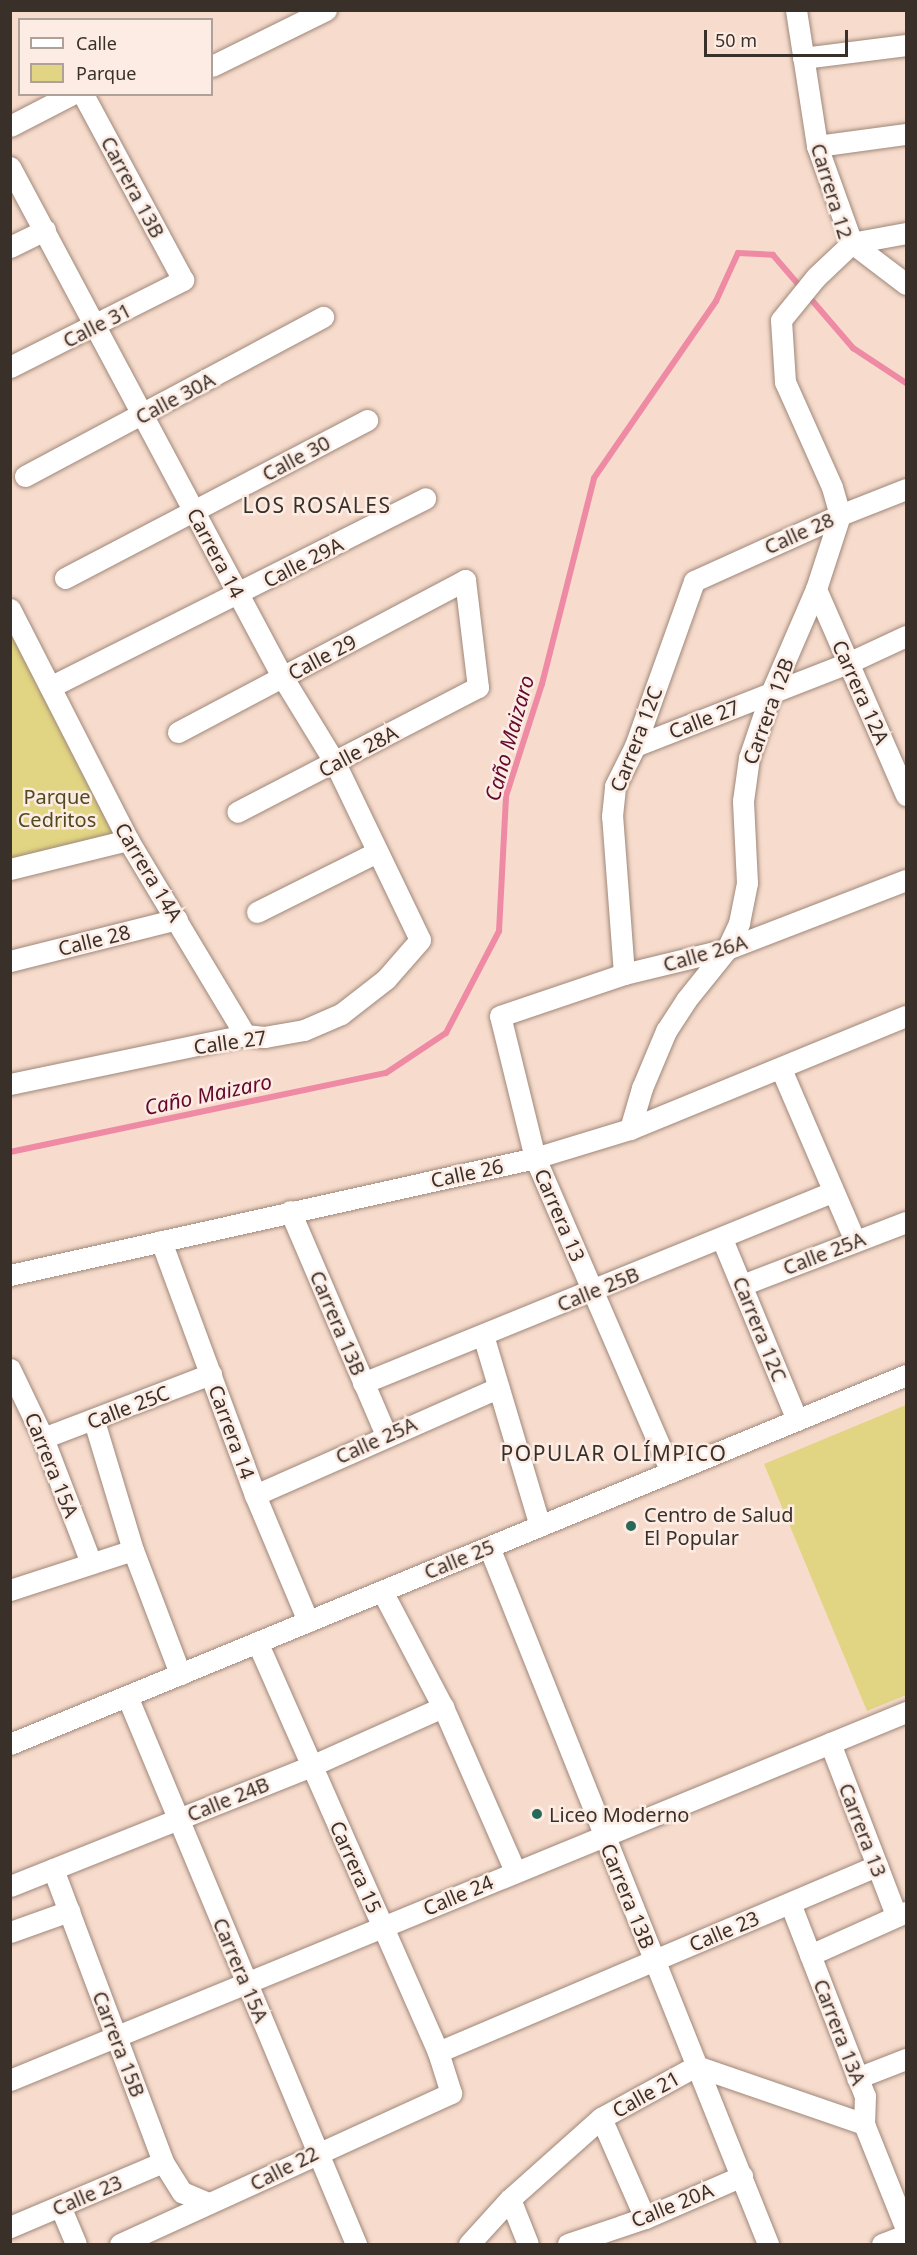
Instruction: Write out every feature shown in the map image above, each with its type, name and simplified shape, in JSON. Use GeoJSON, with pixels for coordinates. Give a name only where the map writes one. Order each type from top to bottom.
{"type":"FeatureCollection","features":[{"type":"Feature","properties":{"kind":"street"},"geometry":{"type":"LineString","coordinates":[[213,66],[326,10]]}},
{"type":"Feature","properties":{"kind":"street","name":"Carrera 12"},"geometry":{"type":"LineString","coordinates":[[796,10],[817,146],[852,243],[833,259],[781,320],[785,382],[832,487],[840,515]]}},
{"type":"Feature","properties":{"kind":"street"},"geometry":{"type":"LineString","coordinates":[[803,58],[906,45]]}},
{"type":"Feature","properties":{"kind":"street"},"geometry":{"type":"LineString","coordinates":[[10,126],[68,96]]}},
{"type":"Feature","properties":{"kind":"street","name":"Carrera 13B"},"geometry":{"type":"LineString","coordinates":[[84,96],[183,280]]}},
{"type":"Feature","properties":{"kind":"street"},"geometry":{"type":"LineString","coordinates":[[817,146],[906,134]]}},
{"type":"Feature","properties":{"kind":"street","name":"Carrera 14"},"geometry":{"type":"LineString","coordinates":[[10,167],[144,415],[238,596],[283,678],[335,763],[420,940]]}},
{"type":"Feature","properties":{"kind":"street"},"geometry":{"type":"LineString","coordinates":[[10,247],[45,230]]}},
{"type":"Feature","properties":{"kind":"street"},"geometry":{"type":"LineString","coordinates":[[852,243],[906,233]]}},
{"type":"Feature","properties":{"kind":"street"},"geometry":{"type":"LineString","coordinates":[[852,243],[906,284]]}},
{"type":"Feature","properties":{"kind":"street","name":"Calle 31"},"geometry":{"type":"LineString","coordinates":[[10,367],[95,327],[183,280]]}},
{"type":"Feature","properties":{"kind":"street","name":"Calle 30A"},"geometry":{"type":"LineString","coordinates":[[25,476],[144,415],[323,317]]}},
{"type":"Feature","properties":{"kind":"street","name":"Calle 30"},"geometry":{"type":"LineString","coordinates":[[65,578],[367,420]]}},
{"type":"Feature","properties":{"kind":"street","name":"Calle 28"},"geometry":{"type":"LineString","coordinates":[[694,581],[840,515],[906,489]]}},
{"type":"Feature","properties":{"kind":"street","name":"Calle 29A"},"geometry":{"type":"LineString","coordinates":[[50,687],[238,596],[426,498]]}},
{"type":"Feature","properties":{"kind":"street","name":"Carrera 12B"},"geometry":{"type":"LineString","coordinates":[[728,949],[739,923],[747,883],[745,779],[771,693],[816,589],[840,515]]}},
{"type":"Feature","properties":{"kind":"street","name":"Calle 29"},"geometry":{"type":"LineString","coordinates":[[178,732],[465,580],[478,687]]}},
{"type":"Feature","properties":{"kind":"street","name":"Carrera 12C"},"geometry":{"type":"LineString","coordinates":[[624,974],[612,801],[619,772],[635,746],[694,581]]}},
{"type":"Feature","properties":{"kind":"street","name":"Carrera 12A"},"geometry":{"type":"LineString","coordinates":[[816,589],[848,663],[901,769],[906,795]]}},
{"type":"Feature","properties":{"kind":"street","name":"Carrera 14A"},"geometry":{"type":"LineString","coordinates":[[10,609],[128,840],[245,1035]]}},
{"type":"Feature","properties":{"kind":"street","name":"Calle 27"},"geometry":{"type":"LineString","coordinates":[[635,746],[848,663],[906,636]]}},
{"type":"Feature","properties":{"kind":"street","name":"Calle 28A"},"geometry":{"type":"LineString","coordinates":[[237,812],[478,687]]}},
{"type":"Feature","properties":{"kind":"street"},"geometry":{"type":"LineString","coordinates":[[10,869],[128,840]]}},
{"type":"Feature","properties":{"kind":"street"},"geometry":{"type":"LineString","coordinates":[[257,912],[377,852]]}},
{"type":"Feature","properties":{"kind":"street","name":"Calle 26A"},"geometry":{"type":"LineString","coordinates":[[500,1016],[624,974],[728,949],[906,880]]}},
{"type":"Feature","properties":{"kind":"street","name":"Calle 28"},"geometry":{"type":"LineString","coordinates":[[10,961],[177,919]]}},
{"type":"Feature","properties":{"kind":"street","name":"Calle 27"},"geometry":{"type":"LineString","coordinates":[[10,1084],[245,1035],[264,1037],[304,1030],[341,1014],[386,979],[420,940]]}},
{"type":"Feature","properties":{"kind":"street"},"geometry":{"type":"LineString","coordinates":[[630,1129],[646,1078],[666,1031],[686,999],[728,949]]}},
{"type":"Feature","properties":{"kind":"street","name":"Carrera 13"},"geometry":{"type":"LineString","coordinates":[[500,1016],[535,1158],[671,1472]]}},
{"type":"Feature","properties":{"kind":"street","name":"Calle 26"},"geometry":{"type":"LineString","coordinates":[[10,1275],[535,1158],[630,1129],[905,1021]]}},
{"type":"Feature","properties":{"kind":"street"},"geometry":{"type":"LineString","coordinates":[[781,1069],[855,1241]]}},
{"type":"Feature","properties":{"kind":"street","name":"Calle 25B"},"geometry":{"type":"LineString","coordinates":[[363,1383],[592,1292],[832,1192]]}},
{"type":"Feature","properties":{"kind":"street","name":"Carrera 13B"},"geometry":{"type":"LineString","coordinates":[[290,1211],[386,1436]]}},
{"type":"Feature","properties":{"kind":"street","name":"Calle 25A"},"geometry":{"type":"LineString","coordinates":[[742,1285],[906,1222]]}},
{"type":"Feature","properties":{"kind":"street","name":"Carrera 12C"},"geometry":{"type":"LineString","coordinates":[[722,1239],[797,1420]]}},
{"type":"Feature","properties":{"kind":"street","name":"Carrera 14"},"geometry":{"type":"LineString","coordinates":[[161,1240],[255,1494],[308,1621]]}},
{"type":"Feature","properties":{"kind":"street"},"geometry":{"type":"LineString","coordinates":[[483,1335],[540,1526]]}},
{"type":"Feature","properties":{"kind":"street","name":"Carrera 15A"},"geometry":{"type":"LineString","coordinates":[[10,1369],[43,1438],[91,1563]]}},
{"type":"Feature","properties":{"kind":"street","name":"Calle 25C"},"geometry":{"type":"LineString","coordinates":[[43,1438],[94,1421],[211,1374]]}},
{"type":"Feature","properties":{"kind":"street","name":"Calle 25"},"geometry":{"type":"LineString","coordinates":[[10,1744],[906,1375]]}},
{"type":"Feature","properties":{"kind":"street","name":"Calle 25A"},"geometry":{"type":"LineString","coordinates":[[255,1494],[498,1388]]}},
{"type":"Feature","properties":{"kind":"street"},"geometry":{"type":"LineString","coordinates":[[94,1421],[133,1550],[180,1674]]}},
{"type":"Feature","properties":{"kind":"street","name":"Carrera 13B"},"geometry":{"type":"LineString","coordinates":[[489,1547],[768,2244]]}},
{"type":"Feature","properties":{"kind":"street"},"geometry":{"type":"LineString","coordinates":[[10,1590],[133,1550]]}},
{"type":"Feature","properties":{"kind":"street"},"geometry":{"type":"LineString","coordinates":[[382,1591],[443,1707],[515,1871]]}},
{"type":"Feature","properties":{"kind":"street","name":"Carrera 15"},"geometry":{"type":"LineString","coordinates":[[257,1642],[438,2052],[451,2093]]}},
{"type":"Feature","properties":{"kind":"street","name":"Carrera 15A"},"geometry":{"type":"LineString","coordinates":[[126,1696],[356,2244]]}},
{"type":"Feature","properties":{"kind":"street","name":"Calle 24B"},"geometry":{"type":"LineString","coordinates":[[10,1886],[311,1766],[443,1707]]}},
{"type":"Feature","properties":{"kind":"street","name":"Calle 24"},"geometry":{"type":"LineString","coordinates":[[10,2080],[906,1712]]}},
{"type":"Feature","properties":{"kind":"street","name":"Carrera 13"},"geometry":{"type":"LineString","coordinates":[[830,1743],[877,1866],[902,1913]]}},
{"type":"Feature","properties":{"kind":"street","name":"Calle 23"},"geometry":{"type":"LineString","coordinates":[[438,2052],[877,1866]]}},
{"type":"Feature","properties":{"kind":"street","name":"Carrera 15B"},"geometry":{"type":"LineString","coordinates":[[53,1869],[163,2162],[182,2192],[205,2202]]}},
{"type":"Feature","properties":{"kind":"street","name":"Carrera 13A"},"geometry":{"type":"LineString","coordinates":[[790,1903],[865,2096],[864,2124],[906,2229]]}},
{"type":"Feature","properties":{"kind":"street"},"geometry":{"type":"LineString","coordinates":[[10,1932],[69,1911]]}},
{"type":"Feature","properties":{"kind":"street"},"geometry":{"type":"LineString","coordinates":[[810,1955],[902,1913]]}},
{"type":"Feature","properties":{"kind":"street"},"geometry":{"type":"LineString","coordinates":[[857,2078],[906,2060]]}},
{"type":"Feature","properties":{"kind":"street","name":"Calle 21"},"geometry":{"type":"LineString","coordinates":[[469,2244],[510,2199],[601,2118],[696,2066],[864,2124]]}},
{"type":"Feature","properties":{"kind":"street","name":"Calle 22"},"geometry":{"type":"LineString","coordinates":[[120,2244],[205,2202],[224,2199],[318,2151],[451,2093]]}},
{"type":"Feature","properties":{"kind":"street"},"geometry":{"type":"LineString","coordinates":[[601,2118],[645,2218]]}},
{"type":"Feature","properties":{"kind":"street","name":"Calle 23"},"geometry":{"type":"LineString","coordinates":[[10,2227],[163,2162]]}},
{"type":"Feature","properties":{"kind":"street","name":"Calle 20A"},"geometry":{"type":"LineString","coordinates":[[568,2244],[645,2218],[742,2176]]}},
{"type":"Feature","properties":{"kind":"street"},"geometry":{"type":"LineString","coordinates":[[510,2199],[528,2244]]}},
{"type":"Feature","properties":{"kind":"street"},"geometry":{"type":"LineString","coordinates":[[60,2206],[76,2244]]}},
{"type":"Feature","properties":{"kind":"street"},"geometry":{"type":"LineString","coordinates":[[882,2244],[906,2235]]}},
{"type":"Feature","properties":{"kind":"green space","name":"Parque Cedritos"},"geometry":{"type":"Polygon","coordinates":[[[11,616],[128,840],[11,867],[11,616]]]}},
{"type":"Feature","properties":{"kind":"green space"},"geometry":{"type":"Polygon","coordinates":[[[906,1405],[906,1695],[867,1711],[764,1464],[906,1405]]]}},
{"type":"Feature","properties":{"kind":"waterway","name":"Caño Maizaro"},"geometry":{"type":"LineString","coordinates":[[10,1152],[386,1073],[446,1033],[499,931],[506,796],[542,684],[594,478],[716,301],[738,253],[773,255],[853,348],[906,383]]}},
{"type":"Feature","properties":{"kind":"place","name":"Centro de Salud El Popular"},"geometry":{"type":"Point","coordinates":[631,1526]}},
{"type":"Feature","properties":{"kind":"place","name":"Liceo Moderno"},"geometry":{"type":"Point","coordinates":[537,1814]}},
{"type":"Feature","properties":{"kind":"district","name":"LOS ROSALES"},"geometry":{"type":"Point","coordinates":[317,505]}},
{"type":"Feature","properties":{"kind":"district","name":"POPULAR OLÍMPICO"},"geometry":{"type":"Point","coordinates":[614,1453]}}]}
